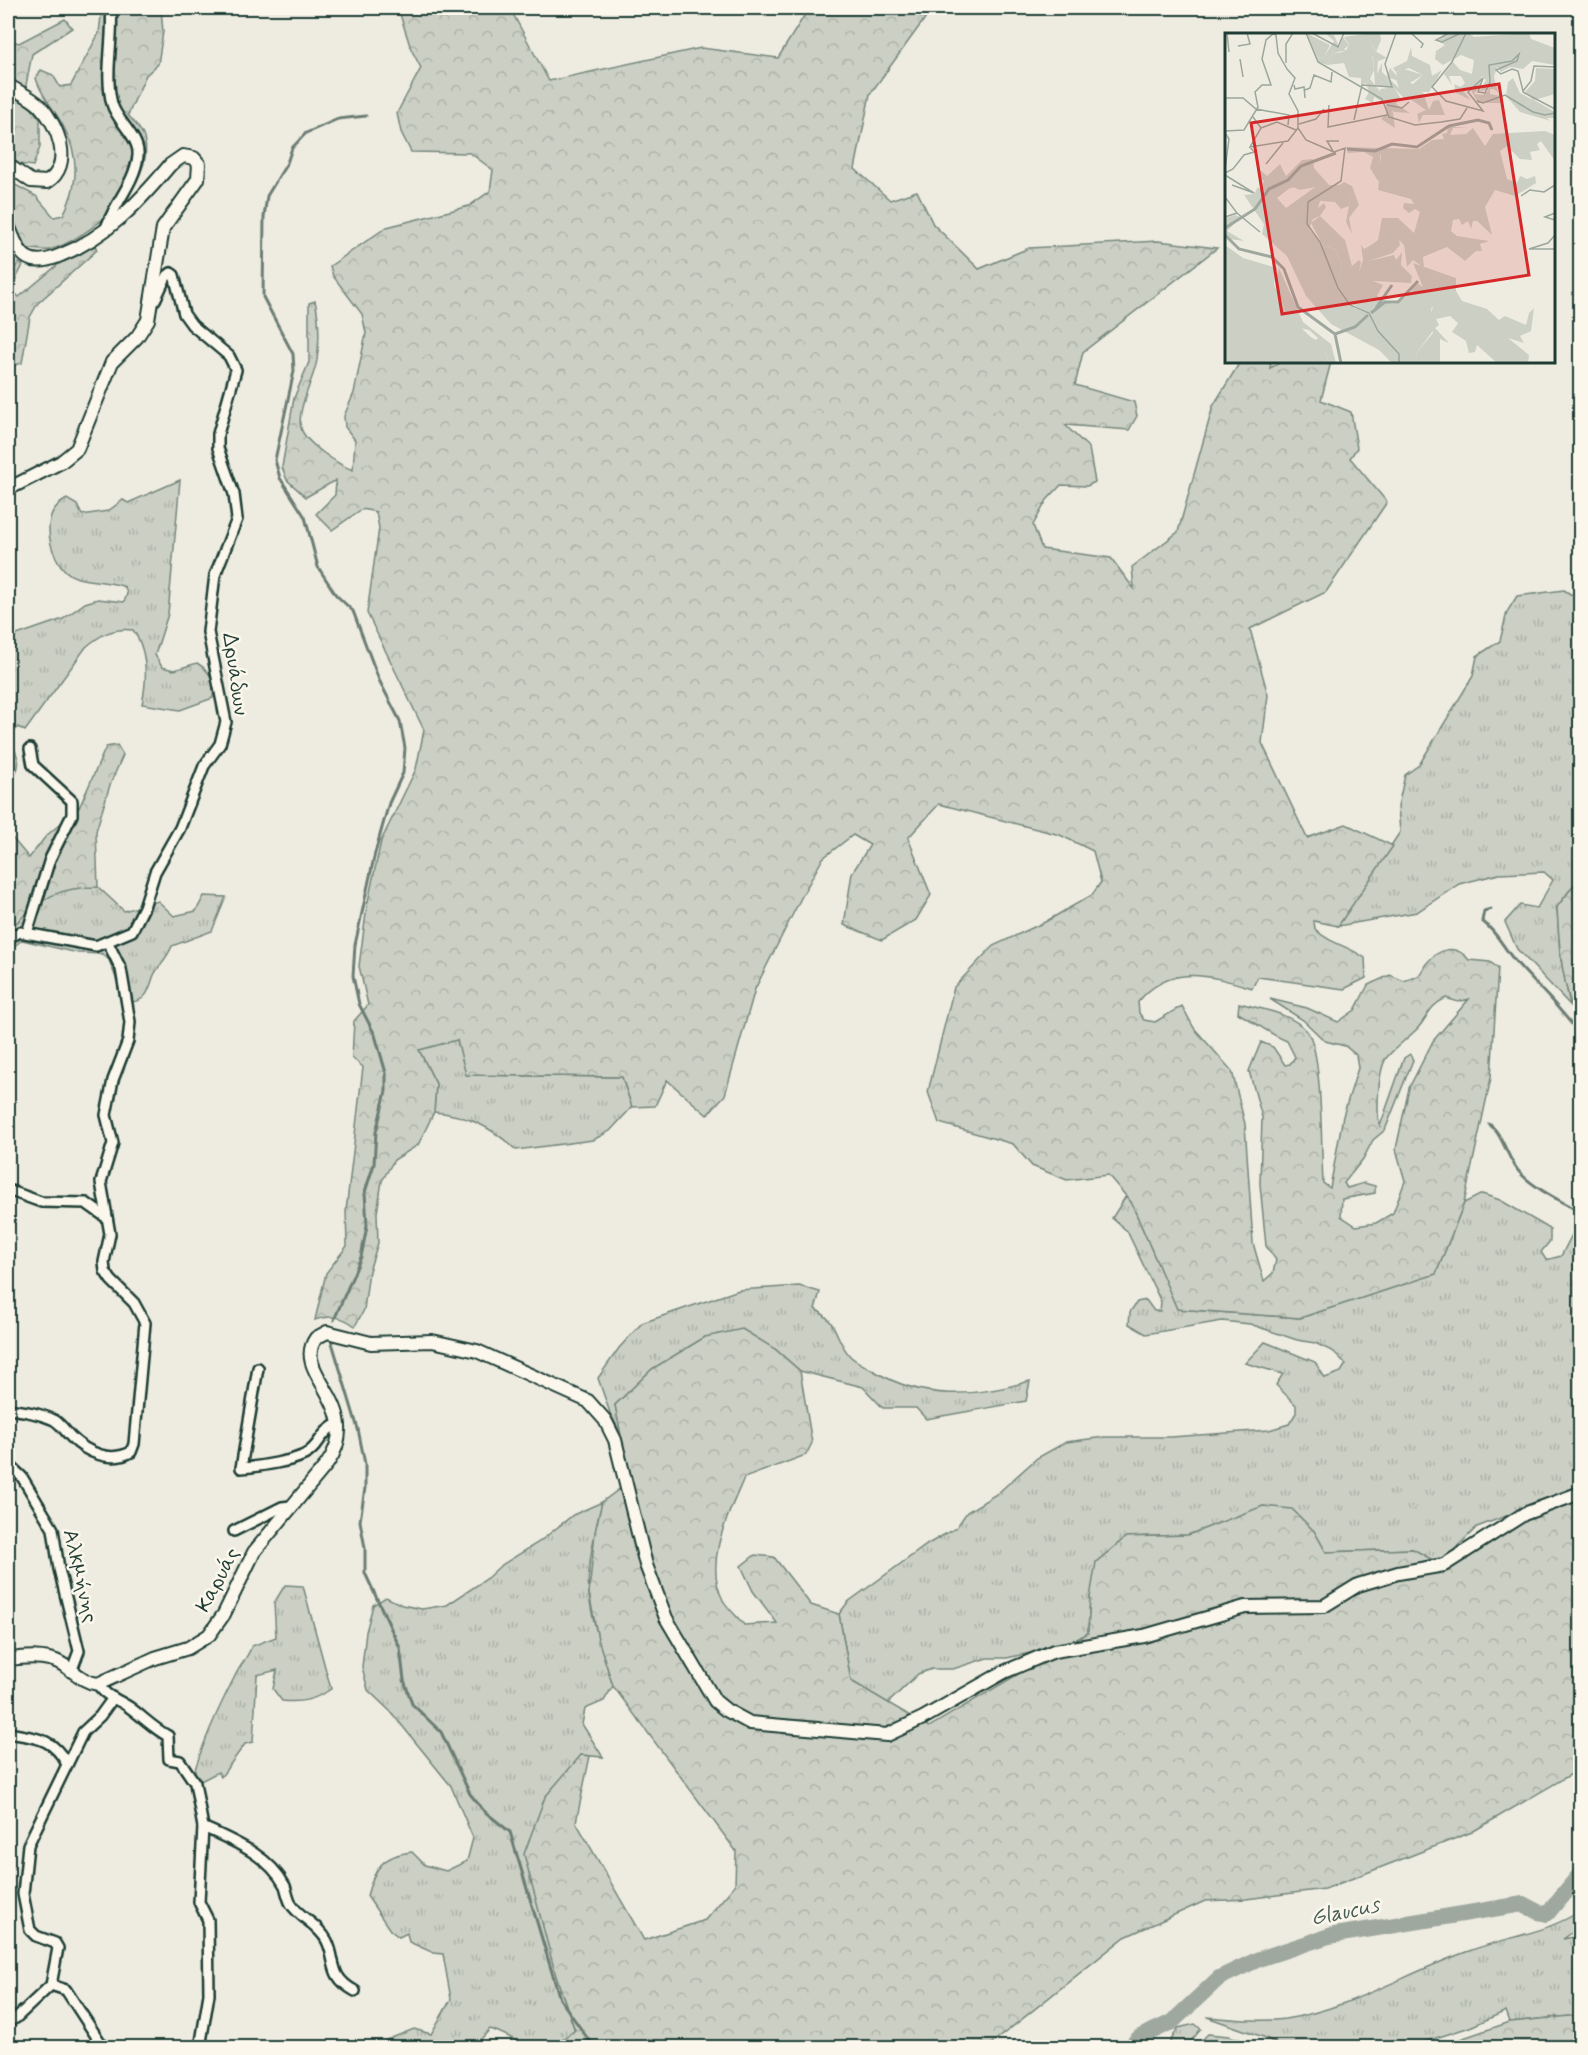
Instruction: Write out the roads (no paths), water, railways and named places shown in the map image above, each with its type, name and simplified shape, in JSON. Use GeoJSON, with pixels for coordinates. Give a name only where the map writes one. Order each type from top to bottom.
{"type":"FeatureCollection","features":[{"type":"Feature","properties":{"kind":"street"},"geometry":{"type":"LineString","coordinates":[[104,234],[111,213],[137,162],[138,152],[136,144],[117,116],[110,93],[111,8]]}},
{"type":"Feature","properties":{"kind":"street"},"geometry":{"type":"LineString","coordinates":[[8,86],[34,101],[48,115],[55,129],[62,155],[62,165],[47,182],[31,181],[8,165]]}},
{"type":"Feature","properties":{"kind":"street"},"geometry":{"type":"LineString","coordinates":[[8,225],[22,253],[28,259],[38,261],[81,247],[104,234],[170,165],[183,156],[194,158],[200,169],[198,179],[163,228],[152,306],[143,328],[112,362],[77,449],[61,462],[15,483],[8,489]]}},
{"type":"Feature","properties":{"kind":"street","name":"Δρυάδων"},"geometry":{"type":"LineString","coordinates":[[8,938],[20,932],[84,945],[108,943],[124,936],[135,927],[155,872],[180,828],[204,766],[219,744],[226,722],[208,632],[216,575],[237,519],[234,494],[218,441],[236,370],[230,356],[198,331],[184,314],[177,279],[172,274],[166,277],[152,306]]}},
{"type":"Feature","properties":{"kind":"street"},"geometry":{"type":"LineString","coordinates":[[27,933],[50,859],[72,815],[72,801],[33,765],[30,749]]}},
{"type":"Feature","properties":{"kind":"street"},"geometry":{"type":"LineString","coordinates":[[8,1409],[32,1412],[54,1420],[72,1438],[98,1454],[121,1458],[131,1452],[145,1348],[145,1323],[134,1303],[105,1271],[110,1234],[101,1182],[113,1143],[106,1115],[113,1080],[128,1041],[130,1022],[121,969],[108,943]]}},
{"type":"Feature","properties":{"kind":"street"},"geometry":{"type":"LineString","coordinates":[[8,1190],[41,1202],[86,1203],[107,1218]]}},
{"type":"Feature","properties":{"kind":"street"},"geometry":{"type":"LineString","coordinates":[[258,1368],[241,1468],[261,1467],[309,1452],[326,1430],[339,1423],[332,1398],[311,1361],[310,1351],[314,1340],[327,1332],[371,1343],[432,1341],[477,1351],[588,1401],[605,1420],[615,1440],[646,1565],[666,1618],[715,1701],[750,1723],[887,1735],[923,1718],[1004,1672],[1054,1651],[1144,1636],[1245,1607],[1324,1606],[1358,1585],[1398,1573],[1444,1565],[1524,1514],[1581,1493]]}},
{"type":"Feature","properties":{"kind":"street","name":"Καρυάς"},"geometry":{"type":"LineString","coordinates":[[98,1684],[155,1658],[188,1648],[208,1635],[224,1614],[249,1559],[333,1456],[339,1423]]}},
{"type":"Feature","properties":{"kind":"street","name":"Αλκμήνης"},"geometry":{"type":"LineString","coordinates":[[8,1464],[22,1477],[53,1529],[59,1569],[79,1651],[71,1672]]}},
{"type":"Feature","properties":{"kind":"street"},"geometry":{"type":"LineString","coordinates":[[234,1531],[291,1506]]}},
{"type":"Feature","properties":{"kind":"street"},"geometry":{"type":"LineString","coordinates":[[8,1659],[45,1658],[60,1663],[71,1672],[98,1684],[103,1691],[129,1706],[149,1725],[168,1736],[169,1759],[180,1761],[195,1784],[203,1827],[199,1902],[208,1920],[209,1994],[200,2048]]}},
{"type":"Feature","properties":{"kind":"street"},"geometry":{"type":"LineString","coordinates":[[8,2021],[16,2018],[51,1985],[58,1948],[56,1942],[36,1936],[30,1930],[23,1887],[28,1845],[83,1732],[100,1716],[113,1698]]}},
{"type":"Feature","properties":{"kind":"street"},"geometry":{"type":"LineString","coordinates":[[8,1733],[39,1738],[52,1744],[67,1764]]}},
{"type":"Feature","properties":{"kind":"street"},"geometry":{"type":"LineString","coordinates":[[203,1827],[252,1850],[284,1885],[291,1905],[327,1940],[332,1965],[344,1985],[355,1991]]}},
{"type":"Feature","properties":{"kind":"street"},"geometry":{"type":"LineString","coordinates":[[51,1985],[66,1990],[104,2048]]}},
{"type":"Feature","properties":{"kind":"waterway"},"geometry":{"type":"LineString","coordinates":[[334,1320],[361,1257],[367,1226],[365,1192],[374,1164],[376,1132],[386,1091],[386,1073],[375,1035],[359,1004],[353,976],[355,945],[375,853],[389,803],[403,773],[405,748],[400,721],[379,680],[353,611],[336,595],[318,567],[305,517],[280,478],[275,460],[294,371],[293,354],[263,297],[264,217],[267,196],[287,163],[292,148],[306,133],[338,119],[366,116]]}},
{"type":"Feature","properties":{"kind":"waterway"},"geometry":{"type":"LineString","coordinates":[[1491,909],[1484,911],[1482,921],[1580,1035]]}},
{"type":"Feature","properties":{"kind":"waterway"},"geometry":{"type":"LineString","coordinates":[[1489,1124],[1498,1134],[1516,1168],[1527,1180],[1580,1212]]}},
{"type":"Feature","properties":{"kind":"waterway"},"geometry":{"type":"LineString","coordinates":[[330,1336],[358,1429],[365,1464],[365,1488],[360,1521],[365,1548],[365,1573],[400,1648],[404,1680],[412,1704],[441,1732],[470,1794],[484,1811],[510,1832],[560,1999],[597,2048]]}},
{"type":"Feature","properties":{"kind":"waterway","name":"Glaucus"},"geometry":{"type":"LineString","coordinates":[[1129,2048],[1140,2037],[1172,2022],[1219,1978],[1259,1959],[1329,1936],[1523,1904],[1547,1914],[1580,1874]]}}]}
